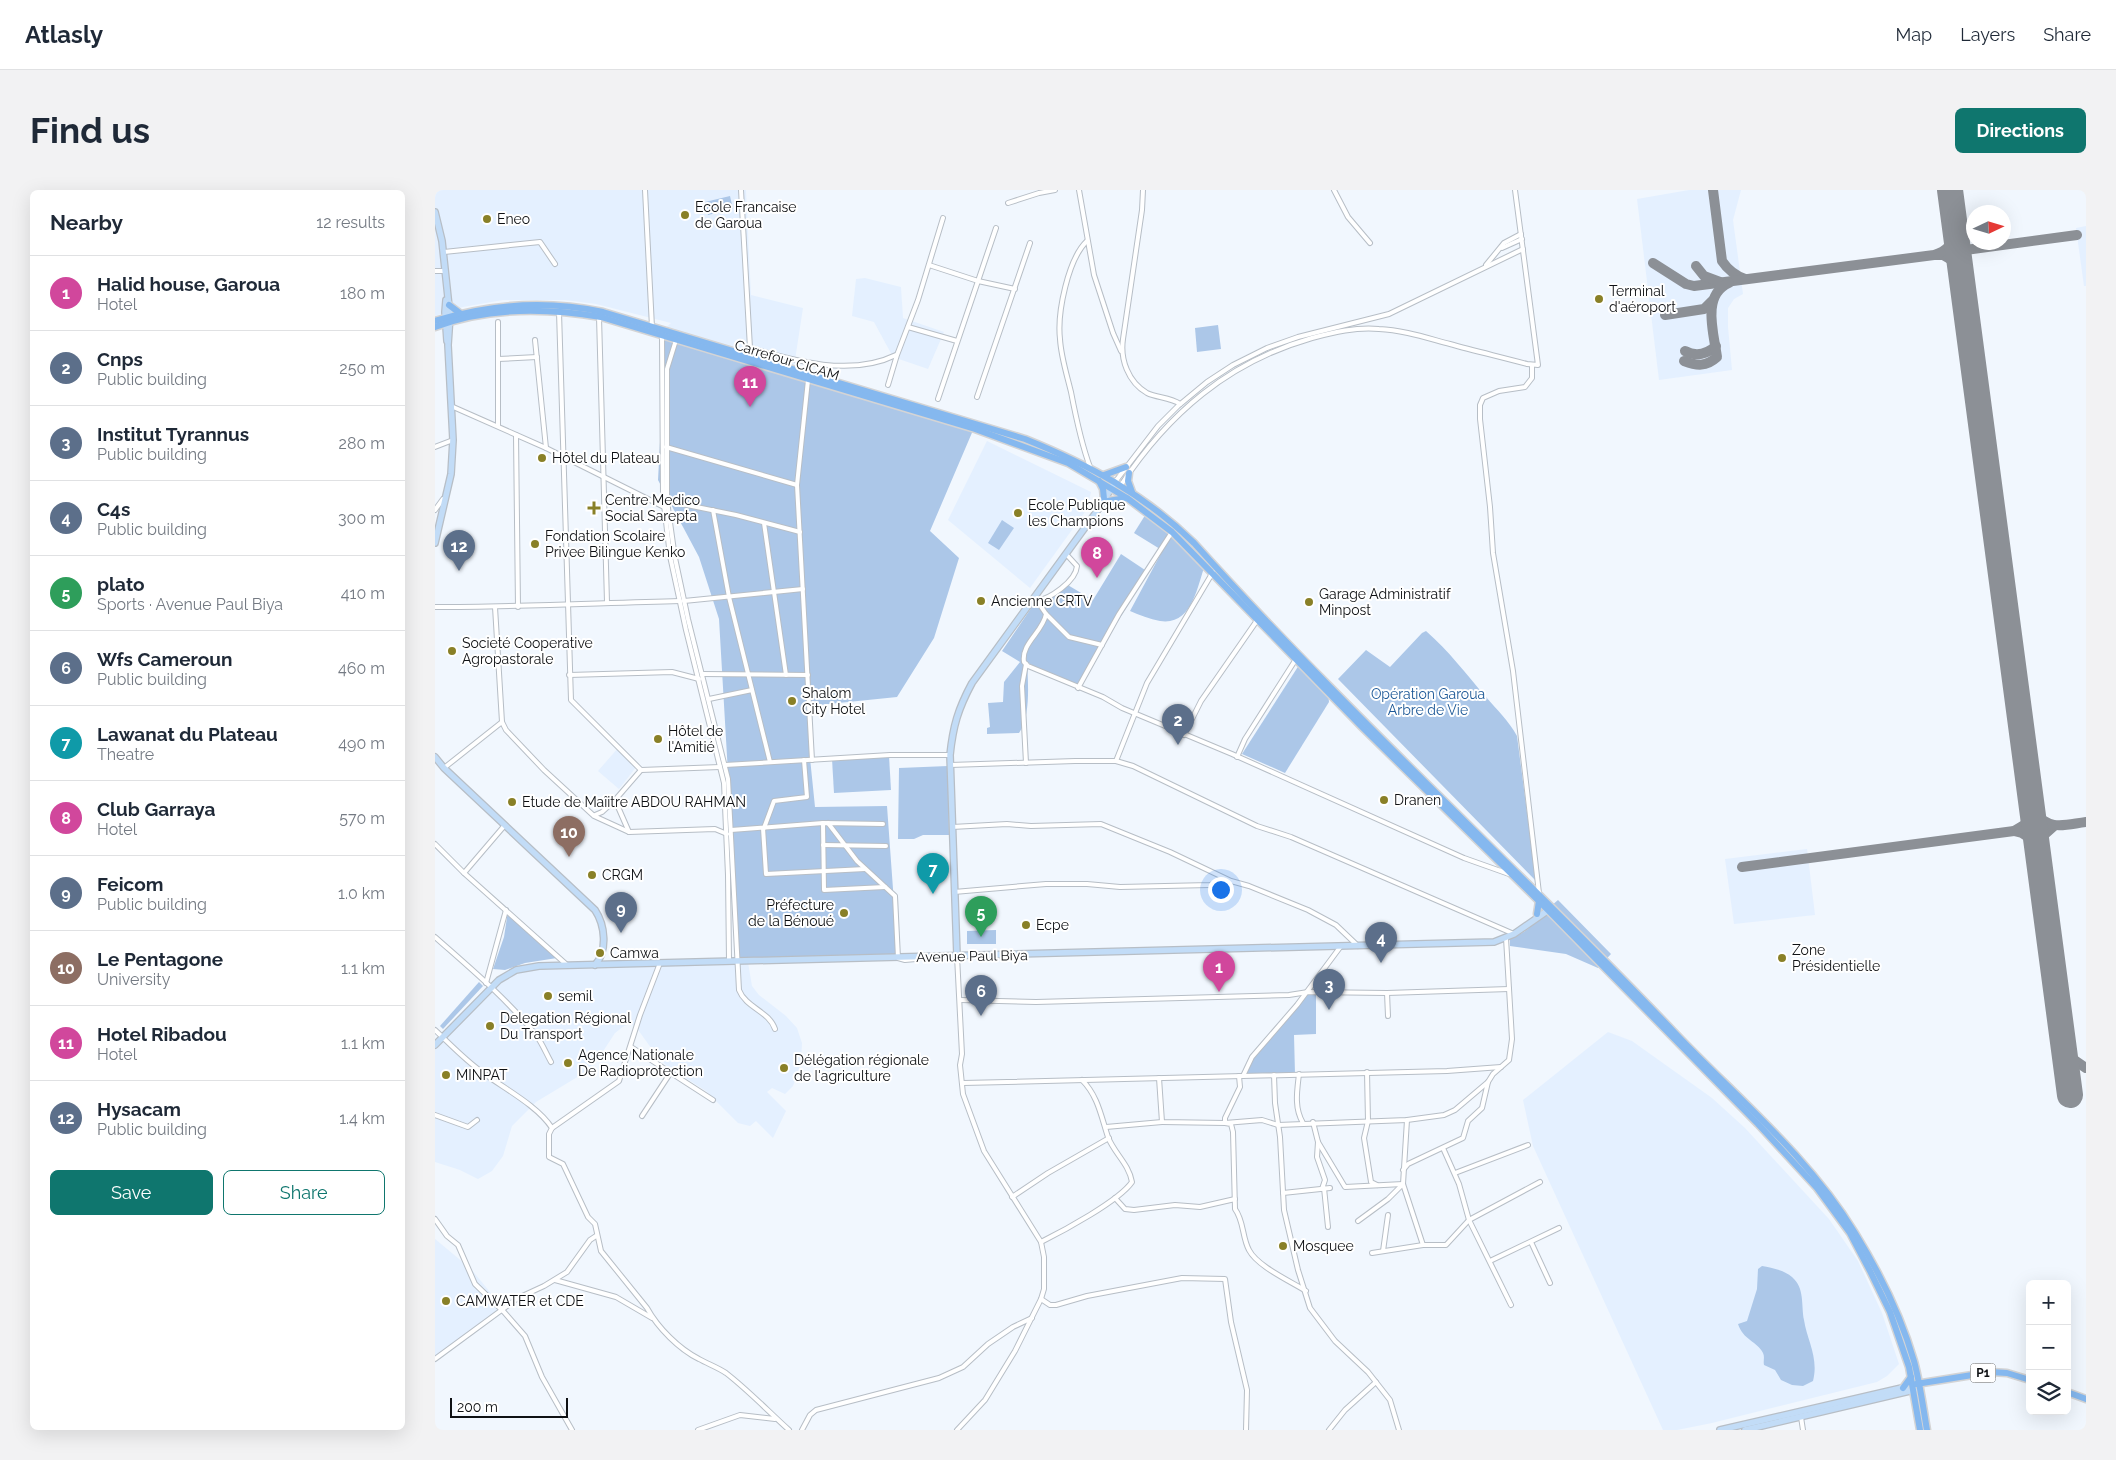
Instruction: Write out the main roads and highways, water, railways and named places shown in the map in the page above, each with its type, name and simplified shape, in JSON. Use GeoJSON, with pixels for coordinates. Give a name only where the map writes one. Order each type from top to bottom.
{"type":"FeatureCollection","features":[{"type":"Feature","properties":{"kind":"main road"},"geometry":{"type":"LineString","coordinates":[[435,212],[440,228],[447,296],[453,440],[451,474],[435,541]]}},
{"type":"Feature","properties":{"kind":"main road"},"geometry":{"type":"LineString","coordinates":[[447,296],[449,305],[448,320]]}},
{"type":"Feature","properties":{"kind":"main road"},"geometry":{"type":"LineString","coordinates":[[435,327],[461,314],[521,304],[565,306],[603,312],[1017,436],[1073,458],[1090,467],[1104,475],[1130,496],[1171,522],[1194,543],[1391,750],[1539,893],[1548,907],[1758,1124],[1817,1188],[1849,1233],[1870,1270],[1901,1341],[1927,1430]]}},
{"type":"Feature","properties":{"kind":"main road"},"geometry":{"type":"LineString","coordinates":[[449,305],[461,314]]}},
{"type":"Feature","properties":{"kind":"main road","name":"Carrefour CICAM"},"geometry":{"type":"LineString","coordinates":[[448,320],[519,311],[599,316],[975,429],[1069,463],[1099,480],[1116,486]]}},
{"type":"Feature","properties":{"kind":"main road"},"geometry":{"type":"LineString","coordinates":[[435,321],[448,320]]}},
{"type":"Feature","properties":{"kind":"main road"},"geometry":{"type":"LineString","coordinates":[[1104,475],[1128,470],[1130,496],[1172,532],[1213,572],[1408,773],[1512,875],[1617,970],[1686,1044],[1726,1082],[1795,1155],[1854,1230],[1901,1324],[1913,1360],[1919,1428]]}},
{"type":"Feature","properties":{"kind":"main road"},"geometry":{"type":"LineString","coordinates":[[1099,480],[1106,500]]}},
{"type":"Feature","properties":{"kind":"main road"},"geometry":{"type":"LineString","coordinates":[[957,956],[951,827],[950,754],[953,725],[959,707],[972,683],[1036,601],[1066,554],[1116,486]]}},
{"type":"Feature","properties":{"kind":"main road"},"geometry":{"type":"LineString","coordinates":[[1106,500],[1130,496]]}},
{"type":"Feature","properties":{"kind":"main road"},"geometry":{"type":"LineString","coordinates":[[435,757],[444,768],[595,910],[603,929],[602,954],[595,965]]}},
{"type":"Feature","properties":{"kind":"main road"},"geometry":{"type":"LineString","coordinates":[[1536,917],[1539,901]]}},
{"type":"Feature","properties":{"kind":"main road","name":"Avenue Paul Biya"},"geometry":{"type":"LineString","coordinates":[[435,1045],[488,985],[515,970],[539,966],[1494,942],[1515,934],[1548,907]]}},
{"type":"Feature","properties":{"kind":"main road"},"geometry":{"type":"LineString","coordinates":[[602,954],[610,964]]}},
{"type":"Feature","properties":{"kind":"main road","name":"P1"},"geometry":{"type":"LineString","coordinates":[[1916,1387],[1991,1372],[2007,1372],[2026,1379]]}},
{"type":"Feature","properties":{"kind":"main road"},"geometry":{"type":"LineString","coordinates":[[1903,1388],[1911,1377]]}},
{"type":"Feature","properties":{"kind":"main road"},"geometry":{"type":"LineString","coordinates":[[1720,1430],[1903,1388],[1916,1387]]}},
{"type":"Feature","properties":{"kind":"main road"},"geometry":{"type":"LineString","coordinates":[[1745,1430],[1916,1387]]}},
{"type":"Feature","properties":{"kind":"main road"},"geometry":{"type":"LineString","coordinates":[[2071,1393],[2086,1399]]}},
{"type":"Feature","properties":{"kind":"place","name":"Ecole Francaise de Garoua"},"geometry":{"type":"Point","coordinates":[685,215]}},
{"type":"Feature","properties":{"kind":"place","name":"Eneo"},"geometry":{"type":"Point","coordinates":[487,219]}},
{"type":"Feature","properties":{"kind":"place","name":"Terminal d'aéroport"},"geometry":{"type":"Point","coordinates":[1599,299]}},
{"type":"Feature","properties":{"kind":"place","name":"Hotel Ribadou"},"geometry":{"type":"Point","coordinates":[750,407]}},
{"type":"Feature","properties":{"kind":"place","name":"Hôtel du Plateau"},"geometry":{"type":"Point","coordinates":[542,458]}},
{"type":"Feature","properties":{"kind":"place","name":"Centre Medico Social Sarepta"},"geometry":{"type":"Point","coordinates":[594,508]}},
{"type":"Feature","properties":{"kind":"place","name":"Ecole Publique les Champions"},"geometry":{"type":"Point","coordinates":[1018,513]}},
{"type":"Feature","properties":{"kind":"place","name":"Fondation Scolaire Privee Bilingue Kenko"},"geometry":{"type":"Point","coordinates":[535,544]}},
{"type":"Feature","properties":{"kind":"place","name":"Hysacam"},"geometry":{"type":"Point","coordinates":[459,571]}},
{"type":"Feature","properties":{"kind":"place","name":"Club Garraya"},"geometry":{"type":"Point","coordinates":[1097,578]}},
{"type":"Feature","properties":{"kind":"place","name":"Ancienne CRTV"},"geometry":{"type":"Point","coordinates":[981,601]}},
{"type":"Feature","properties":{"kind":"place","name":"Garage Administratif Minpost"},"geometry":{"type":"Point","coordinates":[1309,602]}},
{"type":"Feature","properties":{"kind":"place","name":"Societé Cooperative Agropastorale"},"geometry":{"type":"Point","coordinates":[452,651]}},
{"type":"Feature","properties":{"kind":"place","name":"Shalom City Hotel"},"geometry":{"type":"Point","coordinates":[792,701]}},
{"type":"Feature","properties":{"kind":"place","name":"Hôtel de l'Amitié"},"geometry":{"type":"Point","coordinates":[658,739]}},
{"type":"Feature","properties":{"kind":"place","name":"Cnps"},"geometry":{"type":"Point","coordinates":[1178,745]}},
{"type":"Feature","properties":{"kind":"place","name":"Dranen"},"geometry":{"type":"Point","coordinates":[1384,800]}},
{"type":"Feature","properties":{"kind":"place","name":"Etude de Maîitre ABDOU RAHMAN"},"geometry":{"type":"Point","coordinates":[512,802]}},
{"type":"Feature","properties":{"kind":"place","name":"Le Pentagone"},"geometry":{"type":"Point","coordinates":[569,857]}},
{"type":"Feature","properties":{"kind":"place","name":"CRGM"},"geometry":{"type":"Point","coordinates":[592,875]}},
{"type":"Feature","properties":{"kind":"place","name":"Lawanat du Plateau"},"geometry":{"type":"Point","coordinates":[933,894]}},
{"type":"Feature","properties":{"kind":"place","name":"Préfecture de la Bénoué"},"geometry":{"type":"Point","coordinates":[844,913]}},
{"type":"Feature","properties":{"kind":"place","name":"Ecpe"},"geometry":{"type":"Point","coordinates":[1026,925]}},
{"type":"Feature","properties":{"kind":"place","name":"Feicom"},"geometry":{"type":"Point","coordinates":[621,933]}},
{"type":"Feature","properties":{"kind":"place","name":"plato"},"geometry":{"type":"Point","coordinates":[981,937]}},
{"type":"Feature","properties":{"kind":"place","name":"Camwa"},"geometry":{"type":"Point","coordinates":[600,953]}},
{"type":"Feature","properties":{"kind":"place","name":"Zone Présidentielle"},"geometry":{"type":"Point","coordinates":[1782,958]}},
{"type":"Feature","properties":{"kind":"place","name":"C4s"},"geometry":{"type":"Point","coordinates":[1381,963]}},
{"type":"Feature","properties":{"kind":"place","name":"Halid house, Garoua"},"geometry":{"type":"Point","coordinates":[1219,992]}},
{"type":"Feature","properties":{"kind":"place","name":"semil"},"geometry":{"type":"Point","coordinates":[548,996]}},
{"type":"Feature","properties":{"kind":"place","name":"Institut Tyrannus"},"geometry":{"type":"Point","coordinates":[1329,1010]}},
{"type":"Feature","properties":{"kind":"place","name":"Wfs Cameroun"},"geometry":{"type":"Point","coordinates":[981,1016]}},
{"type":"Feature","properties":{"kind":"place","name":"Delegation Régional Du Transport"},"geometry":{"type":"Point","coordinates":[490,1026]}},
{"type":"Feature","properties":{"kind":"place","name":"Agence Nationale De Radioprotection"},"geometry":{"type":"Point","coordinates":[568,1063]}},
{"type":"Feature","properties":{"kind":"place","name":"Délégation régionale de l'agriculture"},"geometry":{"type":"Point","coordinates":[784,1068]}},
{"type":"Feature","properties":{"kind":"place","name":"MINPAT"},"geometry":{"type":"Point","coordinates":[446,1075]}},
{"type":"Feature","properties":{"kind":"place","name":"Mosquee"},"geometry":{"type":"Point","coordinates":[1283,1246]}},
{"type":"Feature","properties":{"kind":"place","name":"CAMWATER et CDE"},"geometry":{"type":"Point","coordinates":[446,1301]}},
{"type":"Feature","properties":{"kind":"park label","name":"Opération Garoua Arbre de Vie"},"geometry":{"type":"Point","coordinates":[1428,702]}}]}
